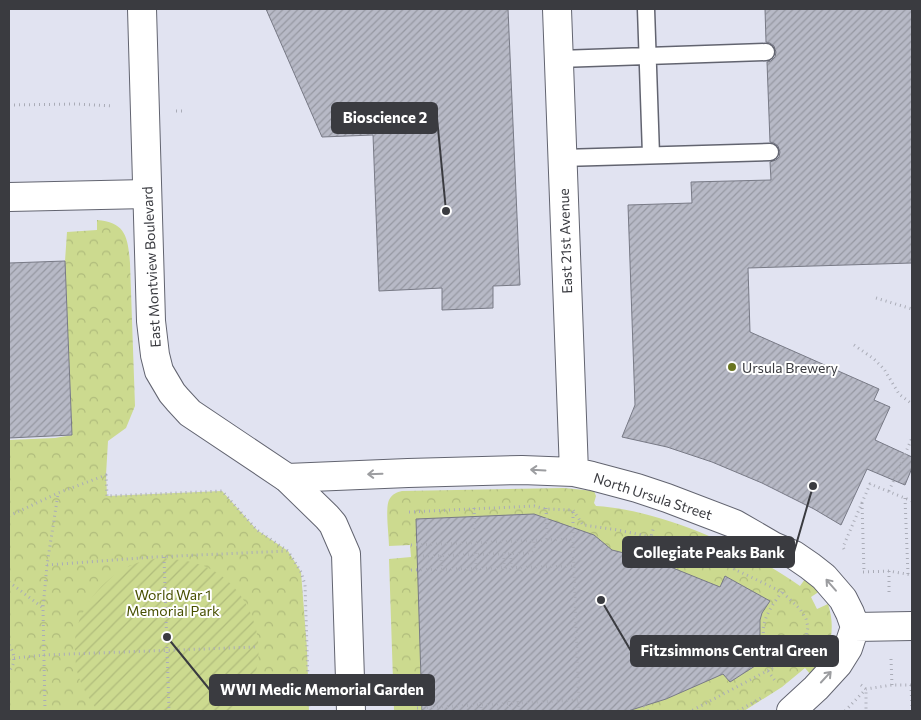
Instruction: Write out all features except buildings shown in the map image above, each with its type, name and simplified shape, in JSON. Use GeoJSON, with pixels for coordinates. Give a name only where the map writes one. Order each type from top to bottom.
{"type":"FeatureCollection","features":[{"type":"Feature","properties":{"kind":"street","name":"East Montview Boulevard"},"geometry":{"type":"LineString","coordinates":[[142,9],[151,321],[155,355],[163,379],[190,413],[287,478],[333,524],[346,554],[351,711]]}},
{"type":"Feature","properties":{"kind":"street","name":"East 21st Avenue"},"geometry":{"type":"LineString","coordinates":[[557,9],[574,472]]}},
{"type":"Feature","properties":{"kind":"street"},"geometry":{"type":"LineString","coordinates":[[9,198],[147,194]]}},
{"type":"Feature","properties":{"kind":"street","name":"North Ursula Street"},"geometry":{"type":"LineString","coordinates":[[287,478],[522,470],[574,472],[637,488],[735,524],[773,546],[794,555],[824,577],[843,599],[855,627]]}},
{"type":"Feature","properties":{"kind":"street"},"geometry":{"type":"LineString","coordinates":[[791,711],[838,664],[848,648],[855,627],[912,626]]}},
{"type":"Feature","properties":{"kind":"lane"},"geometry":{"type":"LineString","coordinates":[[646,9],[651,155]]}},
{"type":"Feature","properties":{"kind":"lane"},"geometry":{"type":"LineString","coordinates":[[559,59],[766,52]]}},
{"type":"Feature","properties":{"kind":"lane"},"geometry":{"type":"LineString","coordinates":[[562,158],[770,152]]}},
{"type":"Feature","properties":{"kind":"path"},"geometry":{"type":"LineString","coordinates":[[9,105],[77,104]]}},
{"type":"Feature","properties":{"kind":"path"},"geometry":{"type":"LineString","coordinates":[[876,298],[912,310]]}},
{"type":"Feature","properties":{"kind":"path"},"geometry":{"type":"LineString","coordinates":[[854,344],[884,369],[899,394],[912,404]]}},
{"type":"Feature","properties":{"kind":"path"},"geometry":{"type":"LineString","coordinates":[[889,491],[912,438]]}},
{"type":"Feature","properties":{"kind":"path"},"geometry":{"type":"LineString","coordinates":[[9,516],[58,493],[106,476],[107,496],[222,491],[257,530],[288,551],[301,572],[305,585],[310,711]]}},
{"type":"Feature","properties":{"kind":"path"},"geometry":{"type":"LineString","coordinates":[[842,547],[870,484],[912,501]]}},
{"type":"Feature","properties":{"kind":"path"},"geometry":{"type":"LineString","coordinates":[[45,711],[43,608],[47,565],[58,493]]}},
{"type":"Feature","properties":{"kind":"path"},"geometry":{"type":"LineString","coordinates":[[862,502],[864,572],[889,571],[910,575],[906,498]]}},
{"type":"Feature","properties":{"kind":"path"},"geometry":{"type":"LineString","coordinates":[[545,502],[547,540]]}},
{"type":"Feature","properties":{"kind":"path"},"geometry":{"type":"LineString","coordinates":[[409,512],[534,506],[546,509],[573,510]]}},
{"type":"Feature","properties":{"kind":"path"},"geometry":{"type":"LineString","coordinates":[[474,508],[475,530]]}},
{"type":"Feature","properties":{"kind":"path"},"geometry":{"type":"LineString","coordinates":[[573,510],[583,526],[618,530],[651,537],[695,552],[732,568],[782,592],[800,609],[806,619],[808,627],[806,637],[800,648],[784,662],[691,711]]}},
{"type":"Feature","properties":{"kind":"path"},"geometry":{"type":"LineString","coordinates":[[573,510],[579,711]]}},
{"type":"Feature","properties":{"kind":"path"},"geometry":{"type":"LineString","coordinates":[[639,557],[651,537],[655,524]]}},
{"type":"Feature","properties":{"kind":"path"},"geometry":{"type":"LineString","coordinates":[[411,545],[573,538]]}},
{"type":"Feature","properties":{"kind":"path"},"geometry":{"type":"LineString","coordinates":[[423,556],[511,552],[532,553],[534,551],[534,540]]}},
{"type":"Feature","properties":{"kind":"path"},"geometry":{"type":"LineString","coordinates":[[47,565],[288,551]]}},
{"type":"Feature","properties":{"kind":"path"},"geometry":{"type":"LineString","coordinates":[[511,552],[511,568]]}},
{"type":"Feature","properties":{"kind":"path"},"geometry":{"type":"LineString","coordinates":[[504,553],[504,569]]}},
{"type":"Feature","properties":{"kind":"path"},"geometry":{"type":"LineString","coordinates":[[442,554],[442,570]]}},
{"type":"Feature","properties":{"kind":"path"},"geometry":{"type":"LineString","coordinates":[[476,554],[476,569]]}},
{"type":"Feature","properties":{"kind":"path"},"geometry":{"type":"LineString","coordinates":[[164,557],[169,711]]}},
{"type":"Feature","properties":{"kind":"path"},"geometry":{"type":"LineString","coordinates":[[412,570],[574,566]]}},
{"type":"Feature","properties":{"kind":"path"},"geometry":{"type":"LineString","coordinates":[[9,582],[43,608]]}},
{"type":"Feature","properties":{"kind":"path"},"geometry":{"type":"LineString","coordinates":[[782,592],[771,607],[766,617],[764,628],[765,641],[784,662]]}},
{"type":"Feature","properties":{"kind":"path"},"geometry":{"type":"LineString","coordinates":[[9,646],[14,658],[14,665],[9,671]]}},
{"type":"Feature","properties":{"kind":"path"},"geometry":{"type":"LineString","coordinates":[[14,658],[44,655],[255,647]]}},
{"type":"Feature","properties":{"kind":"path"},"geometry":{"type":"LineString","coordinates":[[845,711],[866,689],[892,685],[912,685],[912,711]]}},
{"type":"Feature","properties":{"kind":"path"},"geometry":{"type":"LineString","coordinates":[[866,689],[866,711]]}},
{"type":"Feature","properties":{"kind":"path"},"geometry":{"type":"LineString","coordinates":[[417,708],[578,700]]}},
{"type":"Feature","properties":{"kind":"path"},"geometry":{"type":"LineString","coordinates":[[518,702],[518,711]]}},
{"type":"Feature","properties":{"kind":"path"},"geometry":{"type":"LineString","coordinates":[[509,703],[509,711]]}},
{"type":"Feature","properties":{"kind":"path"},"geometry":{"type":"LineString","coordinates":[[481,704],[481,711]]}},
{"type":"Feature","properties":{"kind":"path"},"geometry":{"type":"LineString","coordinates":[[40,711],[45,706]]}},
{"type":"Feature","properties":{"kind":"path"},"geometry":{"type":"LineString","coordinates":[[644,706],[648,711]]}},
{"type":"Feature","properties":{"kind":"green space","name":"World War 1 Memorial Park"},"geometry":{"type":"Polygon","coordinates":[[[97,220],[114,224],[124,233],[130,263],[135,406],[126,428],[108,441],[107,496],[222,491],[257,530],[288,551],[301,572],[307,649],[309,711],[9,711],[9,440],[55,438],[72,435],[65,261],[67,232],[97,230],[97,220]]]}},
{"type":"Feature","properties":{"kind":"green space"},"geometry":{"type":"Polygon","coordinates":[[[564,488],[594,491],[596,496],[594,503],[596,506],[648,515],[702,533],[755,558],[800,586],[805,579],[820,591],[811,597],[817,609],[828,604],[831,616],[832,632],[828,649],[818,646],[813,658],[822,664],[811,675],[805,668],[782,687],[744,711],[394,711],[389,559],[411,557],[410,545],[389,546],[387,509],[390,498],[402,491],[564,488]]]}},
{"type":"Feature","properties":{"kind":"green space"},"geometry":{"type":"Polygon","coordinates":[[[158,558],[192,562],[219,574],[232,585],[250,613],[256,629],[258,662],[250,687],[235,711],[98,711],[88,697],[76,668],[75,648],[79,622],[84,610],[100,588],[121,571],[138,562],[158,558]]]}},
{"type":"Feature","properties":{"kind":"place","name":"Bioscience 2"},"geometry":{"type":"Point","coordinates":[446,211]}},
{"type":"Feature","properties":{"kind":"place","name":"Ursula Brewery"},"geometry":{"type":"Point","coordinates":[732,367]}},
{"type":"Feature","properties":{"kind":"place","name":"Collegiate Peaks Bank"},"geometry":{"type":"Point","coordinates":[813,486]}},
{"type":"Feature","properties":{"kind":"place","name":"Fitzsimmons Central Green"},"geometry":{"type":"Point","coordinates":[601,600]}},
{"type":"Feature","properties":{"kind":"place","name":"WWI Medic Memorial Garden"},"geometry":{"type":"Point","coordinates":[167,637]}}]}
